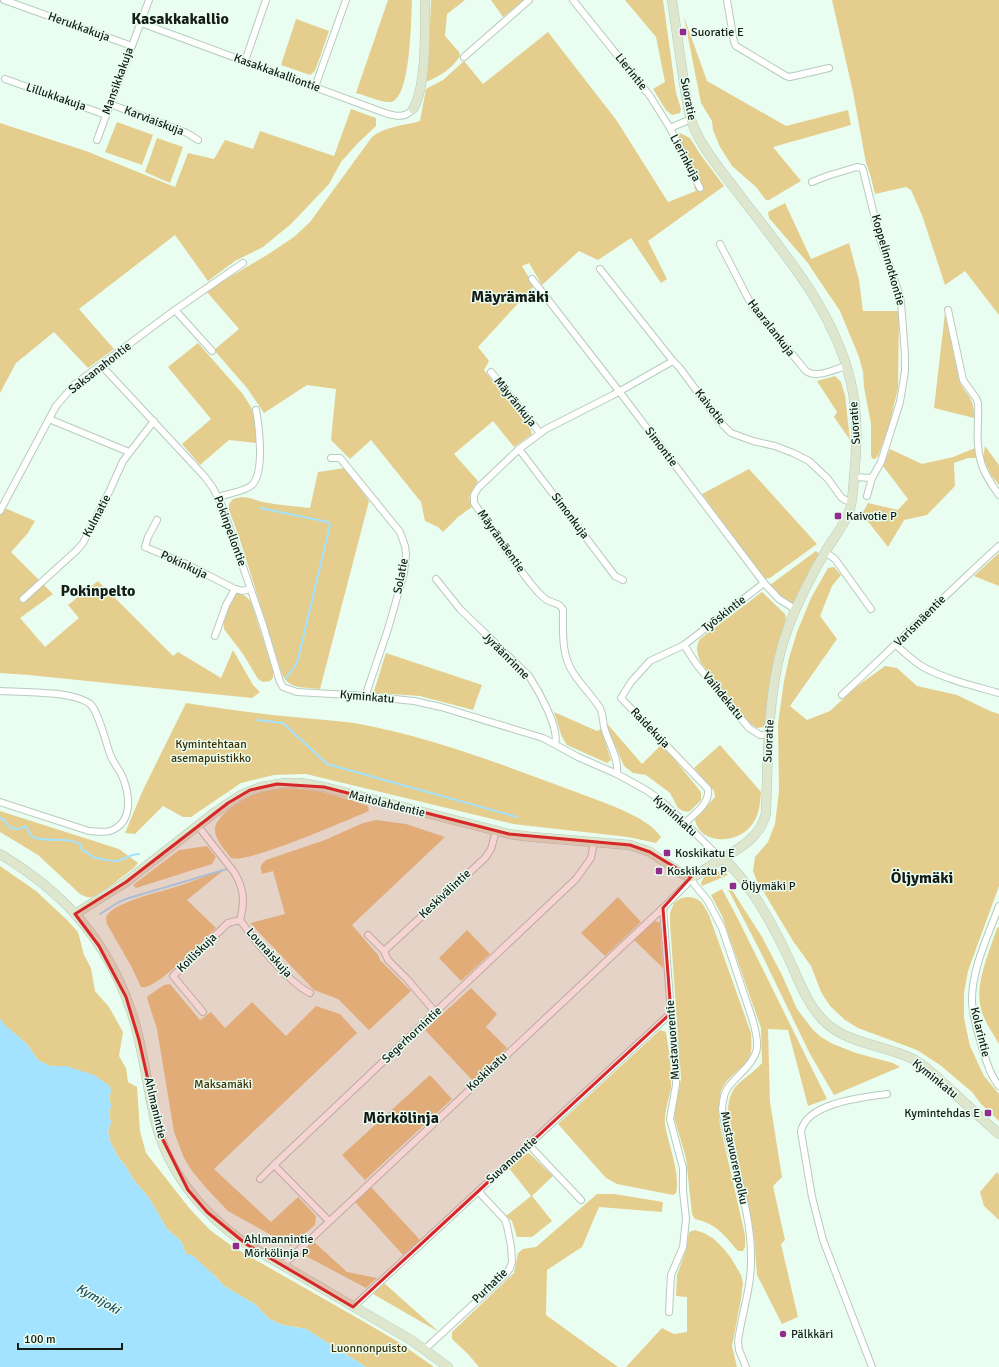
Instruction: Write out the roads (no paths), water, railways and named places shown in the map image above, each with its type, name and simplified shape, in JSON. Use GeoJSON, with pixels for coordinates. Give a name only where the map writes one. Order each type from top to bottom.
{"type":"FeatureCollection","features":[{"type":"Feature","properties":{"kind":"street","name":"Herukkakuja"},"geometry":{"type":"LineString","coordinates":[[4,0],[132,46]]}},
{"type":"Feature","properties":{"kind":"street","name":"Mansikkakuja"},"geometry":{"type":"LineString","coordinates":[[97,140],[149,0]]}},
{"type":"Feature","properties":{"kind":"street"},"geometry":{"type":"LineString","coordinates":[[244,61],[266,0]]}},
{"type":"Feature","properties":{"kind":"street"},"geometry":{"type":"LineString","coordinates":[[315,87],[346,0]]}},
{"type":"Feature","properties":{"kind":"street"},"geometry":{"type":"LineString","coordinates":[[413,109],[418,98],[421,85],[425,0]]}},
{"type":"Feature","properties":{"kind":"street"},"geometry":{"type":"LineString","coordinates":[[464,57],[529,0]]}},
{"type":"Feature","properties":{"kind":"street","name":"Lierintie"},"geometry":{"type":"LineString","coordinates":[[573,0],[650,96],[670,128]]}},
{"type":"Feature","properties":{"kind":"street","name":"Suoratie"},"geometry":{"type":"LineString","coordinates":[[672,0],[691,119],[695,130],[709,153],[816,299],[831,325],[846,366],[853,394],[857,423],[857,448],[852,502],[845,520],[807,583],[795,609],[781,651],[774,686],[766,813],[763,824],[748,842],[724,859]]}},
{"type":"Feature","properties":{"kind":"street"},"geometry":{"type":"LineString","coordinates":[[728,0],[734,42],[736,46],[790,77],[829,68]]}},
{"type":"Feature","properties":{"kind":"street","name":"Kasakkakalliontie"},"geometry":{"type":"LineString","coordinates":[[141,23],[392,115],[405,116],[413,109]]}},
{"type":"Feature","properties":{"kind":"street","name":"Lillukkakuja"},"geometry":{"type":"LineString","coordinates":[[5,79],[106,115]]}},
{"type":"Feature","properties":{"kind":"street","name":"Karviaiskuja"},"geometry":{"type":"LineString","coordinates":[[110,104],[187,133],[198,140]]}},
{"type":"Feature","properties":{"kind":"street"},"geometry":{"type":"LineString","coordinates":[[670,128],[691,119]]}},
{"type":"Feature","properties":{"kind":"street","name":"Lierinkuja"},"geometry":{"type":"LineString","coordinates":[[670,128],[700,188]]}},
{"type":"Feature","properties":{"kind":"street","name":"Koppelinnotkontie"},"geometry":{"type":"LineString","coordinates":[[812,182],[857,167],[863,170],[880,239],[901,302],[905,355],[903,388],[881,462],[872,478],[868,496]]}},
{"type":"Feature","properties":{"kind":"street","name":"Haaralankuja"},"geometry":{"type":"LineString","coordinates":[[720,244],[752,306],[806,371],[810,374],[817,374],[846,366]]}},
{"type":"Feature","properties":{"kind":"street","name":"Saksanahontie"},"geometry":{"type":"LineString","coordinates":[[0,511],[56,406],[74,385],[175,310],[243,263]]}},
{"type":"Feature","properties":{"kind":"street","name":"Kaivotie"},"geometry":{"type":"LineString","coordinates":[[600,269],[679,367],[720,422],[731,433],[753,441],[775,446],[809,461],[828,479],[841,497],[852,502]]}},
{"type":"Feature","properties":{"kind":"street","name":"Simontie"},"geometry":{"type":"LineString","coordinates":[[532,279],[620,391],[764,583],[779,599],[795,609]]}},
{"type":"Feature","properties":{"kind":"street"},"geometry":{"type":"LineString","coordinates":[[175,310],[212,351]]}},
{"type":"Feature","properties":{"kind":"street"},"geometry":{"type":"LineString","coordinates":[[948,310],[963,380],[978,403],[978,445],[981,463],[999,495]]}},
{"type":"Feature","properties":{"kind":"street","name":"Mäyrämäentie"},"geometry":{"type":"LineString","coordinates":[[617,774],[618,767],[604,726],[603,714],[573,673],[566,656],[562,607],[545,599],[537,591],[474,503],[474,495],[478,488],[519,449],[540,433],[673,361]]}},
{"type":"Feature","properties":{"kind":"street","name":"Pokinpellontie"},"geometry":{"type":"LineString","coordinates":[[102,365],[205,476],[218,497],[280,682],[283,687]]}},
{"type":"Feature","properties":{"kind":"street","name":"Mäyränkuja"},"geometry":{"type":"LineString","coordinates":[[491,372],[540,433]]}},
{"type":"Feature","properties":{"kind":"street"},"geometry":{"type":"LineString","coordinates":[[218,497],[231,492],[245,490],[253,484],[257,476],[260,457],[260,431],[256,410]]}},
{"type":"Feature","properties":{"kind":"street"},"geometry":{"type":"LineString","coordinates":[[49,419],[129,452]]}},
{"type":"Feature","properties":{"kind":"street","name":"Kulmatie"},"geometry":{"type":"LineString","coordinates":[[23,599],[80,546],[129,452],[154,421]]}},
{"type":"Feature","properties":{"kind":"street","name":"Simonkuja"},"geometry":{"type":"LineString","coordinates":[[519,449],[615,576],[623,580]]}},
{"type":"Feature","properties":{"kind":"street","name":"Solatie"},"geometry":{"type":"LineString","coordinates":[[331,458],[340,458],[400,532],[405,546],[406,554],[404,573],[388,629],[366,691],[366,696]]}},
{"type":"Feature","properties":{"kind":"street"},"geometry":{"type":"LineString","coordinates":[[854,477],[872,478]]}},
{"type":"Feature","properties":{"kind":"street","name":"Pokinkuja"},"geometry":{"type":"LineString","coordinates":[[157,520],[148,537],[145,547],[186,564],[235,589],[243,591],[250,589]]}},
{"type":"Feature","properties":{"kind":"street","name":"Varismäentie"},"geometry":{"type":"LineString","coordinates":[[842,695],[999,546]]}},
{"type":"Feature","properties":{"kind":"street"},"geometry":{"type":"LineString","coordinates":[[825,552],[835,559],[870,609]]}},
{"type":"Feature","properties":{"kind":"street","name":"Jyräänrinne"},"geometry":{"type":"LineString","coordinates":[[436,579],[460,609],[529,676],[534,683],[551,720],[556,738],[555,744]]}},
{"type":"Feature","properties":{"kind":"street","name":"Työskintie"},"geometry":{"type":"LineString","coordinates":[[684,645],[764,583]]}},
{"type":"Feature","properties":{"kind":"street"},"geometry":{"type":"LineString","coordinates":[[215,636],[226,605],[235,589]]}},
{"type":"Feature","properties":{"kind":"street","name":"Vaihdekatu"},"geometry":{"type":"LineString","coordinates":[[684,645],[697,664],[749,728],[760,735],[770,735]]}},
{"type":"Feature","properties":{"kind":"street","name":"Raidekuja"},"geometry":{"type":"LineString","coordinates":[[684,645],[650,661],[631,682],[621,698],[708,790],[709,794],[707,800],[685,823]]}},
{"type":"Feature","properties":{"kind":"street"},"geometry":{"type":"LineString","coordinates":[[896,645],[908,656],[931,671],[999,693]]}},
{"type":"Feature","properties":{"kind":"street","name":"Kyminkatu"},"geometry":{"type":"LineString","coordinates":[[283,687],[297,692],[366,696],[414,701],[441,707],[532,734],[555,744],[578,757],[617,774],[650,793],[685,823],[713,851],[732,866],[766,916],[809,1000],[820,1017],[833,1029],[850,1038],[896,1052],[915,1060],[933,1074],[999,1134]]}},
{"type":"Feature","properties":{"kind":"street"},"geometry":{"type":"LineString","coordinates":[[0,692],[54,694],[76,698],[90,704],[97,714],[112,759],[123,778],[129,794],[129,807],[125,819],[119,826],[110,831],[102,832],[89,831],[0,802]]}},
{"type":"Feature","properties":{"kind":"street","name":"Maitolahdentie"},"geometry":{"type":"LineString","coordinates":[[76,914],[126,882],[228,803],[250,790],[269,785],[292,782],[324,787],[496,831],[532,838],[617,843],[639,847],[650,852],[686,876],[691,877]]}},
{"type":"Feature","properties":{"kind":"street","name":"Lounaiskuja"},"geometry":{"type":"LineString","coordinates":[[198,826],[239,880],[242,887],[243,908],[240,920],[256,941],[291,978],[310,993]]}},
{"type":"Feature","properties":{"kind":"street","name":"Keskivälintie"},"geometry":{"type":"LineString","coordinates":[[384,951],[485,858],[491,849],[496,831]]}},
{"type":"Feature","properties":{"kind":"street","name":"Segerhornintie"},"geometry":{"type":"LineString","coordinates":[[260,1179],[576,880],[590,858],[594,842]]}},
{"type":"Feature","properties":{"kind":"street","name":"Ahlmanintie"},"geometry":{"type":"LineString","coordinates":[[0,854],[37,878],[76,914],[104,955],[120,984],[130,1008],[143,1054],[155,1120],[164,1145],[174,1168],[196,1199],[220,1224],[246,1244],[410,1340],[448,1367]]}},
{"type":"Feature","properties":{"kind":"street"},"geometry":{"type":"LineString","coordinates":[[691,877],[724,859]]}},
{"type":"Feature","properties":{"kind":"street","name":"Koskikatu"},"geometry":{"type":"LineString","coordinates":[[282,1266],[663,908],[687,884],[691,877]]}},
{"type":"Feature","properties":{"kind":"street","name":"Mustavuorenpolku"},"geometry":{"type":"LineString","coordinates":[[691,877],[694,884],[708,901],[722,928],[757,1036],[755,1058],[751,1064],[730,1084],[725,1093],[722,1109],[749,1224],[751,1256],[750,1278],[738,1341],[739,1350],[746,1367]]}},
{"type":"Feature","properties":{"kind":"street","name":"Kolarintie"},"geometry":{"type":"LineString","coordinates":[[999,906],[997,918],[975,975],[972,1001],[976,1026],[985,1056],[992,1075],[999,1086]]}},
{"type":"Feature","properties":{"kind":"street","name":"Mustavuorentie"},"geometry":{"type":"LineString","coordinates":[[663,908],[676,1058],[676,1085],[670,1119],[683,1168],[683,1191],[686,1219],[683,1246],[671,1275],[669,1312]]}},
{"type":"Feature","properties":{"kind":"street","name":"Koiliskuja"},"geometry":{"type":"LineString","coordinates":[[203,1012],[173,976],[228,923],[240,920]]}},
{"type":"Feature","properties":{"kind":"street"},"geometry":{"type":"LineString","coordinates":[[368,935],[384,951],[388,960],[407,979],[436,1013]]}},
{"type":"Feature","properties":{"kind":"street","name":"Suvannontie"},"geometry":{"type":"LineString","coordinates":[[353,1307],[671,1013]]}},
{"type":"Feature","properties":{"kind":"street"},"geometry":{"type":"LineString","coordinates":[[872,1367],[823,1240],[812,1197],[801,1132],[802,1124],[811,1114],[855,1098],[887,1094]]}},
{"type":"Feature","properties":{"kind":"street"},"geometry":{"type":"LineString","coordinates":[[529,1145],[581,1200]]}},
{"type":"Feature","properties":{"kind":"street"},"geometry":{"type":"LineString","coordinates":[[274,1165],[329,1221]]}},
{"type":"Feature","properties":{"kind":"street","name":"Purhatie"},"geometry":{"type":"LineString","coordinates":[[425,1350],[506,1274],[512,1262],[511,1246],[505,1220],[478,1191]]}},
{"type":"Feature","properties":{"kind":"water","name":"Kymijoki"},"geometry":{"type":"Polygon","coordinates":[[[0,1019],[27,1044],[38,1060],[50,1066],[66,1066],[94,1075],[110,1086],[111,1091],[109,1098],[111,1105],[109,1114],[111,1122],[108,1131],[110,1141],[118,1157],[125,1165],[133,1179],[149,1198],[167,1229],[181,1241],[186,1254],[192,1255],[224,1286],[255,1304],[269,1319],[283,1325],[306,1329],[366,1367],[0,1367],[0,1019]]]}},
{"type":"Feature","properties":{"kind":"waterway"},"geometry":{"type":"LineString","coordinates":[[260,508],[328,522],[330,525],[297,663],[286,678]]}},
{"type":"Feature","properties":{"kind":"waterway"},"geometry":{"type":"LineString","coordinates":[[257,720],[283,723],[327,764],[517,817]]}},
{"type":"Feature","properties":{"kind":"waterway"},"geometry":{"type":"LineString","coordinates":[[0,818],[4,820],[10,828],[20,829],[25,826],[32,837],[38,839],[68,840],[80,844],[82,850],[93,857],[115,861],[139,854]]}},
{"type":"Feature","properties":{"kind":"waterway"},"geometry":{"type":"LineString","coordinates":[[100,914],[119,902],[129,898],[227,869]]}},
{"type":"Feature","properties":{"kind":"place","name":"Suoratie E"},"geometry":{"type":"Point","coordinates":[683,32]}},
{"type":"Feature","properties":{"kind":"place","name":"Kaivotie P"},"geometry":{"type":"Point","coordinates":[838,516]}},
{"type":"Feature","properties":{"kind":"place","name":"Koskikatu E"},"geometry":{"type":"Point","coordinates":[667,853]}},
{"type":"Feature","properties":{"kind":"place","name":"Koskikatu P"},"geometry":{"type":"Point","coordinates":[659,871]}},
{"type":"Feature","properties":{"kind":"place","name":"Öljymäki P"},"geometry":{"type":"Point","coordinates":[733,886]}},
{"type":"Feature","properties":{"kind":"place","name":"Kymintehdas E"},"geometry":{"type":"Point","coordinates":[988,1113]}},
{"type":"Feature","properties":{"kind":"place","name":"Ahlmannintie Mörkölinja P"},"geometry":{"type":"Point","coordinates":[236,1246]}},
{"type":"Feature","properties":{"kind":"place","name":"Pälkkäri"},"geometry":{"type":"Point","coordinates":[783,1334]}},
{"type":"Feature","properties":{"kind":"district","name":"Kasakkakallio"},"geometry":{"type":"Point","coordinates":[180,19]}},
{"type":"Feature","properties":{"kind":"district","name":"Mäyrämäki"},"geometry":{"type":"Point","coordinates":[510,297]}},
{"type":"Feature","properties":{"kind":"district","name":"Pokinpelto"},"geometry":{"type":"Point","coordinates":[98,591]}},
{"type":"Feature","properties":{"kind":"district","name":"Öljymäki"},"geometry":{"type":"Point","coordinates":[922,878]}},
{"type":"Feature","properties":{"kind":"district","name":"Mörkölinja"},"geometry":{"type":"Point","coordinates":[401,1118]}},
{"type":"Feature","properties":{"kind":"park label","name":"Kymintehtaan asemapuistikko"},"geometry":{"type":"Point","coordinates":[211,751]}},
{"type":"Feature","properties":{"kind":"park label","name":"Maksamäki"},"geometry":{"type":"Point","coordinates":[223,1084]}},
{"type":"Feature","properties":{"kind":"park label","name":"Luonnonpuisto"},"geometry":{"type":"Point","coordinates":[369,1348]}}]}
